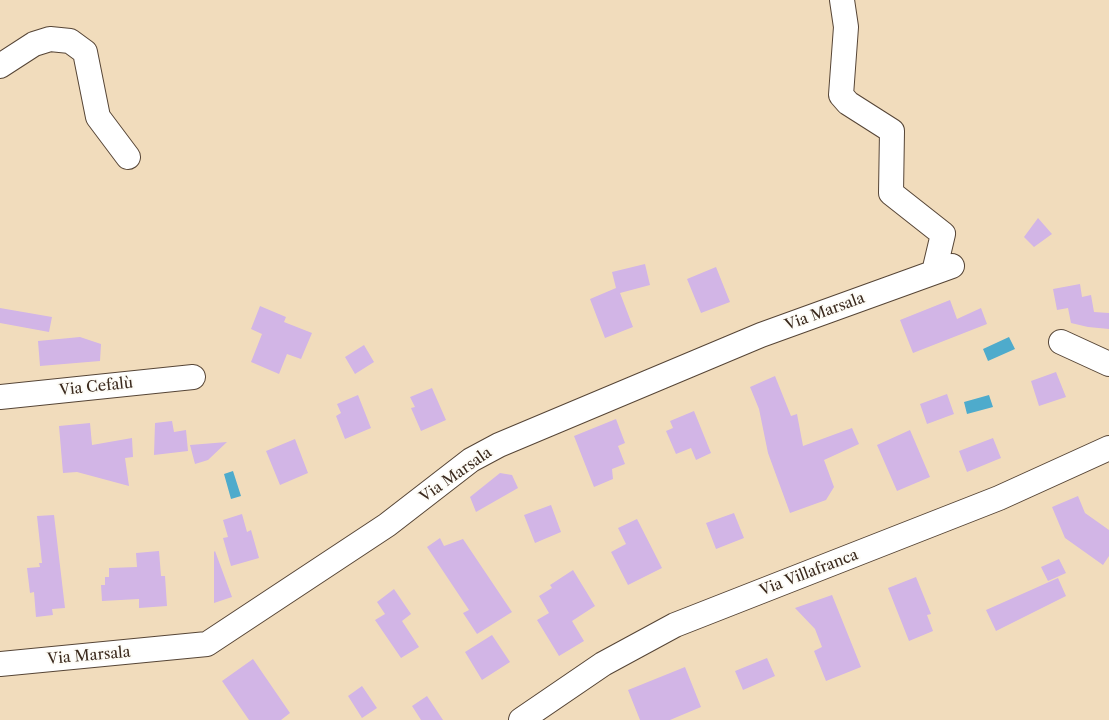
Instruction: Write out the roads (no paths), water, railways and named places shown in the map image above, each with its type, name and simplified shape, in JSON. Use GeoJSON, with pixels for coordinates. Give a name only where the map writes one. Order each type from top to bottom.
{"type":"FeatureCollection","features":[{"type":"Feature","properties":{"kind":"street","name":"Via Marsala"},"geometry":{"type":"LineString","coordinates":[[0,664],[207,644],[387,525],[471,460],[499,445],[761,336],[943,269],[943,234],[891,193],[892,131],[848,103],[841,95],[846,27],[842,0]]}},
{"type":"Feature","properties":{"kind":"street"},"geometry":{"type":"LineString","coordinates":[[0,66],[34,44],[50,39],[70,41],[85,52],[98,117],[128,157]]}},
{"type":"Feature","properties":{"kind":"street"},"geometry":{"type":"LineString","coordinates":[[1061,342],[1109,364]]}},
{"type":"Feature","properties":{"kind":"street","name":"Via Cefalù"},"geometry":{"type":"LineString","coordinates":[[0,397],[193,377]]}},
{"type":"Feature","properties":{"kind":"street","name":"Via Villafranca"},"geometry":{"type":"LineString","coordinates":[[521,720],[603,664],[675,625],[1000,498],[1109,448]]}},
{"type":"Feature","properties":{"kind":"water"},"geometry":{"type":"Polygon","coordinates":[[[1009,337],[1015,349],[988,361],[983,349],[1009,337]]]}},
{"type":"Feature","properties":{"kind":"water"},"geometry":{"type":"Polygon","coordinates":[[[989,395],[993,407],[967,414],[964,402],[989,395]]]}},
{"type":"Feature","properties":{"kind":"water"},"geometry":{"type":"Polygon","coordinates":[[[233,471],[241,496],[231,499],[224,474],[233,471]]]}}]}
